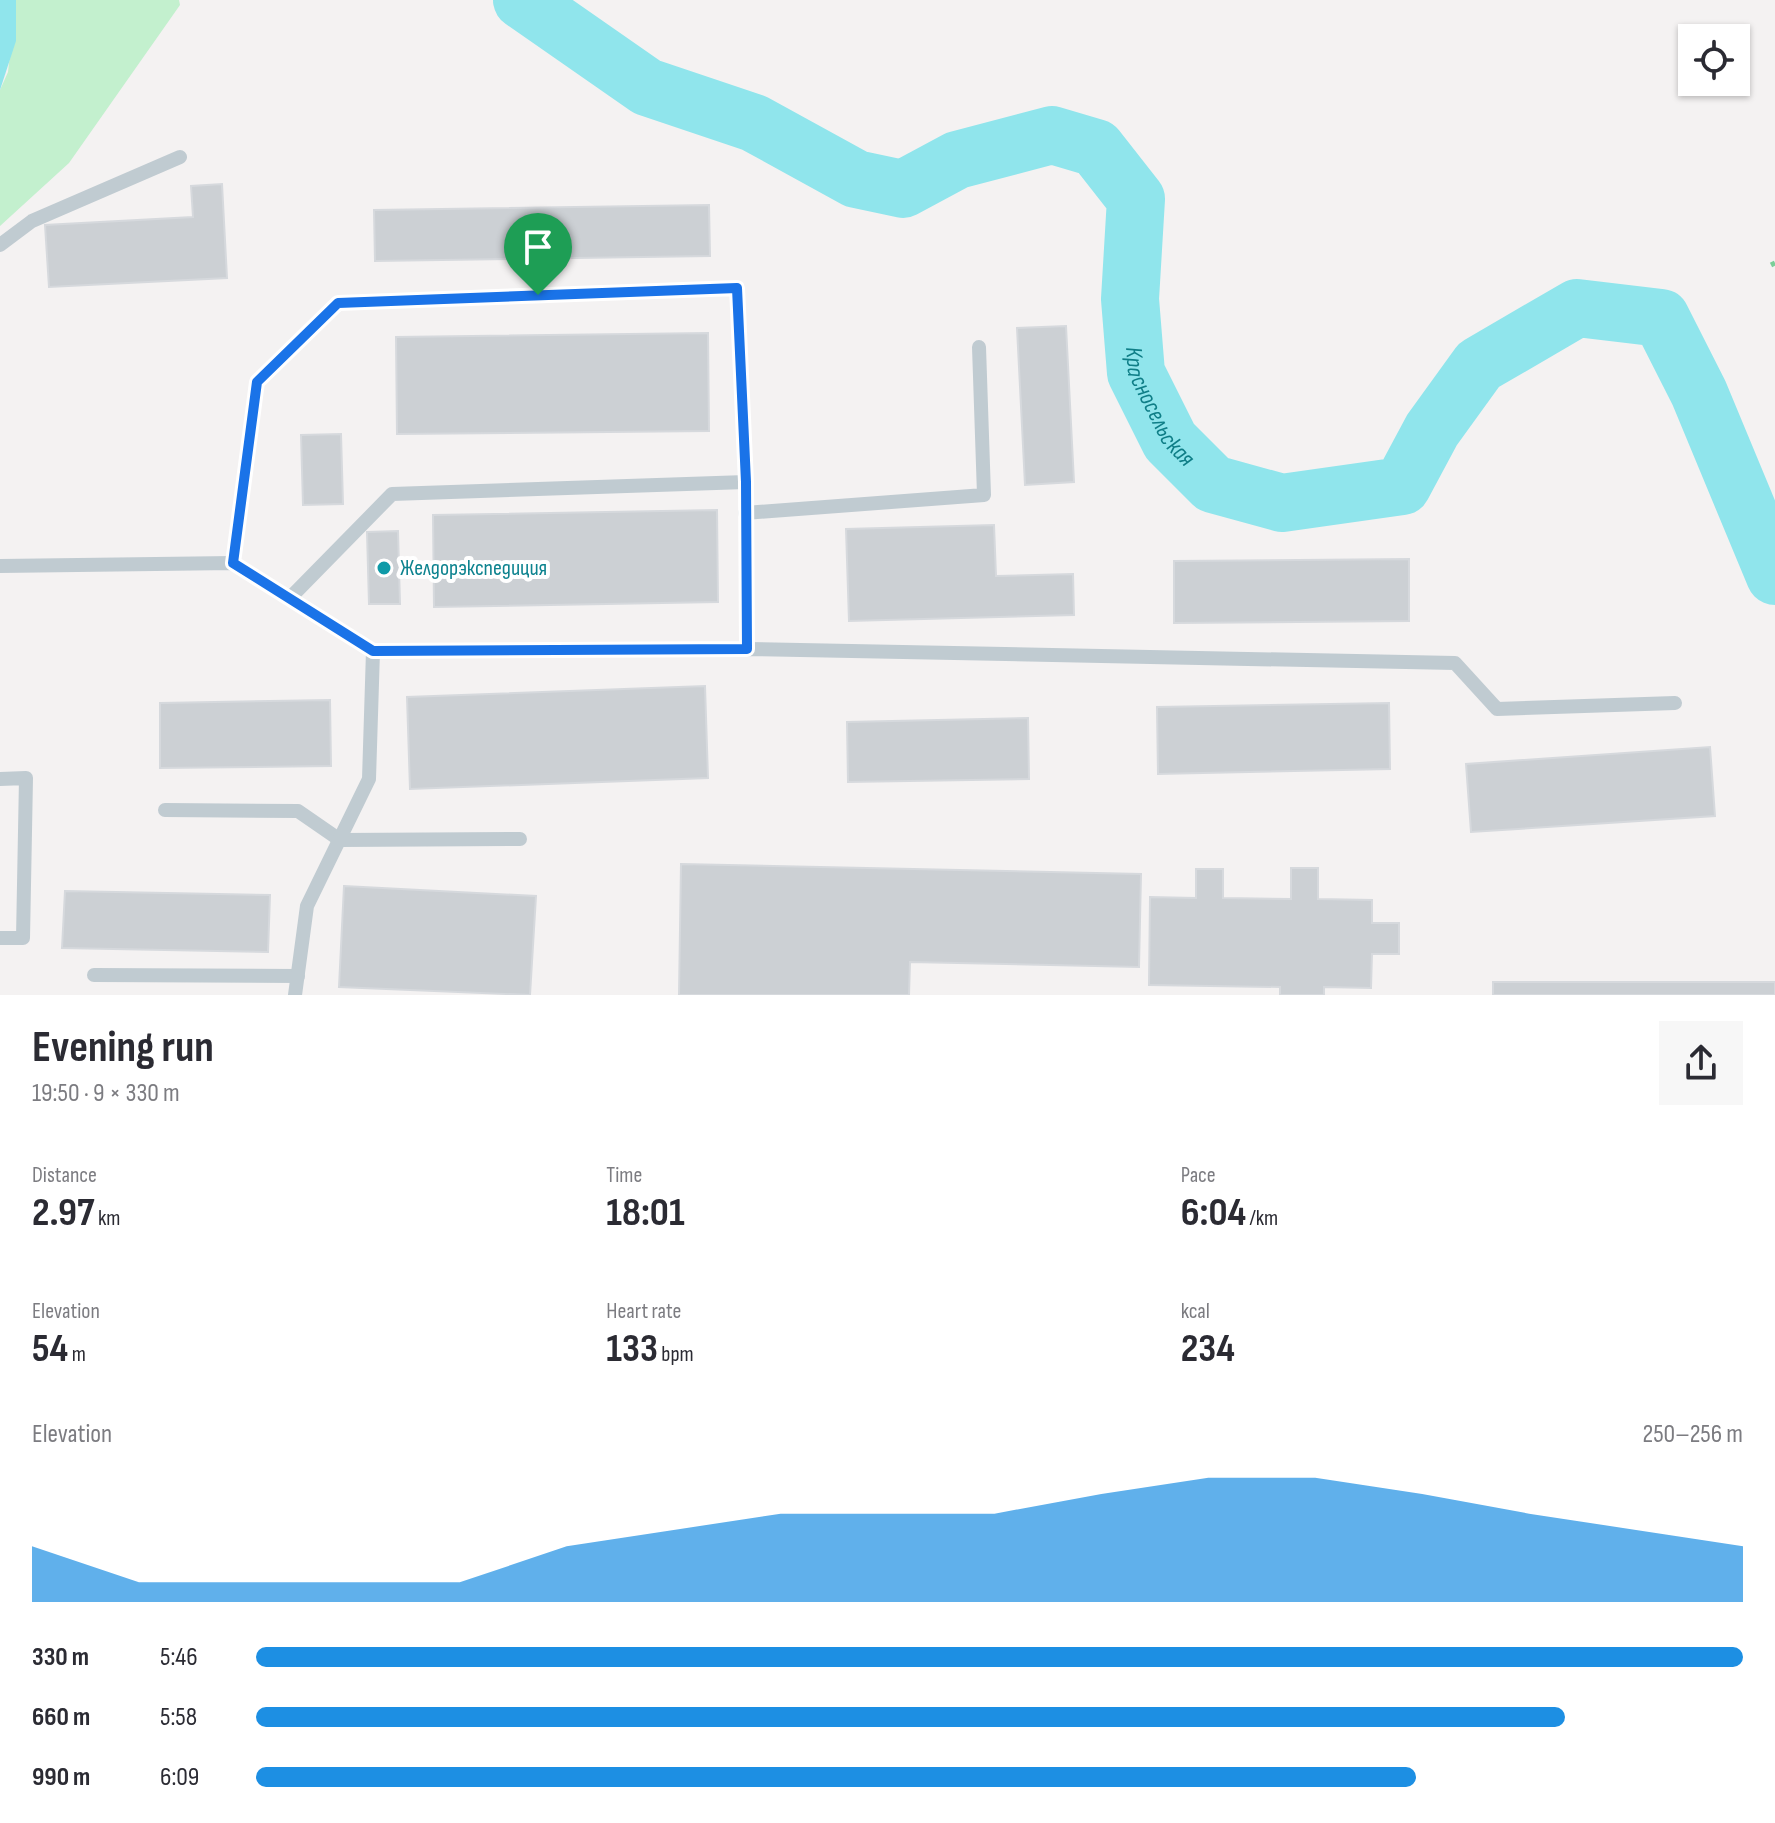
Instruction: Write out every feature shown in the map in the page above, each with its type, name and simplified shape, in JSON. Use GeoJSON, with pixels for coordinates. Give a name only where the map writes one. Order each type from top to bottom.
{"type":"FeatureCollection","features":[{"type":"Feature","properties":{"kind":"lane"},"geometry":{"type":"LineString","coordinates":[[0,245],[32,221],[180,157]]}},
{"type":"Feature","properties":{"kind":"lane"},"geometry":{"type":"LineString","coordinates":[[233,563],[257,382],[338,303],[737,288],[746,482],[747,649]]}},
{"type":"Feature","properties":{"kind":"lane"},"geometry":{"type":"LineString","coordinates":[[745,513],[984,495],[979,347]]}},
{"type":"Feature","properties":{"kind":"lane"},"geometry":{"type":"LineString","coordinates":[[289,599],[392,494],[746,482]]}},
{"type":"Feature","properties":{"kind":"lane"},"geometry":{"type":"LineString","coordinates":[[0,566],[233,563],[373,651],[747,649],[1455,663],[1497,709],[1675,703]]}},
{"type":"Feature","properties":{"kind":"lane"},"geometry":{"type":"LineString","coordinates":[[295,995],[307,906],[369,779],[373,651]]}},
{"type":"Feature","properties":{"kind":"lane"},"geometry":{"type":"LineString","coordinates":[[0,779],[26,778],[23,938],[0,938]]}},
{"type":"Feature","properties":{"kind":"lane"},"geometry":{"type":"LineString","coordinates":[[165,810],[298,811],[340,840],[520,839]]}},
{"type":"Feature","properties":{"kind":"lane"},"geometry":{"type":"LineString","coordinates":[[94,975],[298,976]]}},
{"type":"Feature","properties":{"kind":"green space"},"geometry":{"type":"Polygon","coordinates":[[[16,0],[179,0],[180,5],[69,163],[0,226],[0,90],[8,72],[16,0]]]}},
{"type":"Feature","properties":{"kind":"water"},"geometry":{"type":"Polygon","coordinates":[[[0,0],[16,0],[16,41],[0,90],[0,0]]]}},
{"type":"Feature","properties":{"kind":"building"},"geometry":{"type":"Polygon","coordinates":[[[222,184],[227,278],[49,287],[45,225],[193,217],[191,186],[222,184]]]}},
{"type":"Feature","properties":{"kind":"building"},"geometry":{"type":"Polygon","coordinates":[[[709,205],[710,256],[375,261],[374,210],[709,205]]]}},
{"type":"Feature","properties":{"kind":"building"},"geometry":{"type":"Polygon","coordinates":[[[1066,326],[1074,482],[1025,485],[1017,328],[1066,326]]]}},
{"type":"Feature","properties":{"kind":"building"},"geometry":{"type":"Polygon","coordinates":[[[708,333],[709,431],[397,434],[396,337],[708,333]]]}},
{"type":"Feature","properties":{"kind":"building"},"geometry":{"type":"Polygon","coordinates":[[[341,434],[343,504],[303,505],[301,435],[341,434]]]}},
{"type":"Feature","properties":{"kind":"building"},"geometry":{"type":"Polygon","coordinates":[[[717,510],[718,602],[434,607],[433,515],[717,510]]]}},
{"type":"Feature","properties":{"kind":"building"},"geometry":{"type":"Polygon","coordinates":[[[994,525],[996,576],[1073,574],[1074,615],[849,621],[846,529],[994,525]]]}},
{"type":"Feature","properties":{"kind":"building","name":"Желдорэкспедиция"},"geometry":{"type":"Polygon","coordinates":[[[398,531],[400,604],[369,604],[367,532],[398,531]]]}},
{"type":"Feature","properties":{"kind":"building"},"geometry":{"type":"Polygon","coordinates":[[[1409,559],[1409,621],[1174,623],[1174,561],[1409,559]]]}},
{"type":"Feature","properties":{"kind":"building"},"geometry":{"type":"Polygon","coordinates":[[[705,686],[708,778],[410,789],[407,697],[705,686]]]}},
{"type":"Feature","properties":{"kind":"building"},"geometry":{"type":"Polygon","coordinates":[[[330,700],[331,766],[160,768],[160,703],[330,700]]]}},
{"type":"Feature","properties":{"kind":"building"},"geometry":{"type":"Polygon","coordinates":[[[1389,703],[1390,769],[1158,774],[1157,707],[1389,703]]]}},
{"type":"Feature","properties":{"kind":"building"},"geometry":{"type":"Polygon","coordinates":[[[1028,718],[1029,779],[848,782],[847,722],[1028,718]]]}},
{"type":"Feature","properties":{"kind":"building"},"geometry":{"type":"Polygon","coordinates":[[[1710,747],[1715,816],[1471,832],[1466,764],[1710,747]]]}},
{"type":"Feature","properties":{"kind":"building"},"geometry":{"type":"Polygon","coordinates":[[[681,864],[1141,874],[1139,967],[910,962],[909,995],[679,995],[681,864]]]}},
{"type":"Feature","properties":{"kind":"building"},"geometry":{"type":"Polygon","coordinates":[[[1291,868],[1318,868],[1318,899],[1372,900],[1372,923],[1399,923],[1399,954],[1372,954],[1371,988],[1324,987],[1324,995],[1280,995],[1280,987],[1149,985],[1150,897],[1196,898],[1196,869],[1223,869],[1223,898],[1291,899],[1291,868]]]}},
{"type":"Feature","properties":{"kind":"building"},"geometry":{"type":"Polygon","coordinates":[[[344,886],[536,896],[530,995],[339,987],[344,886]]]}},
{"type":"Feature","properties":{"kind":"building"},"geometry":{"type":"Polygon","coordinates":[[[65,891],[270,895],[268,952],[62,948],[65,891]]]}},
{"type":"Feature","properties":{"kind":"building"},"geometry":{"type":"Polygon","coordinates":[[[1493,982],[1775,982],[1775,995],[1493,995],[1493,982]]]}},
{"type":"Feature","properties":{"kind":"waterway","name":"Красносельская"},"geometry":{"type":"LineString","coordinates":[[522,0],[647,87],[754,123],[856,179],[903,189],[957,160],[1052,135],[1096,148],[1136,199],[1130,299],[1136,373],[1170,441],[1213,484],[1282,503],[1402,486],[1432,430],[1479,365],[1577,308],[1661,318],[1699,393],[1775,576]]}},
{"type":"Feature","properties":{"kind":"place","name":"Желдорэкспедиция"},"geometry":{"type":"Point","coordinates":[384,568]}},
{"type":"Feature","properties":{"kind":"route"},"geometry":{"type":"LineString","coordinates":[[737,288],[746,482],[747,649],[373,651],[233,563],[257,382],[338,303],[538,295],[737,288]]}}]}
